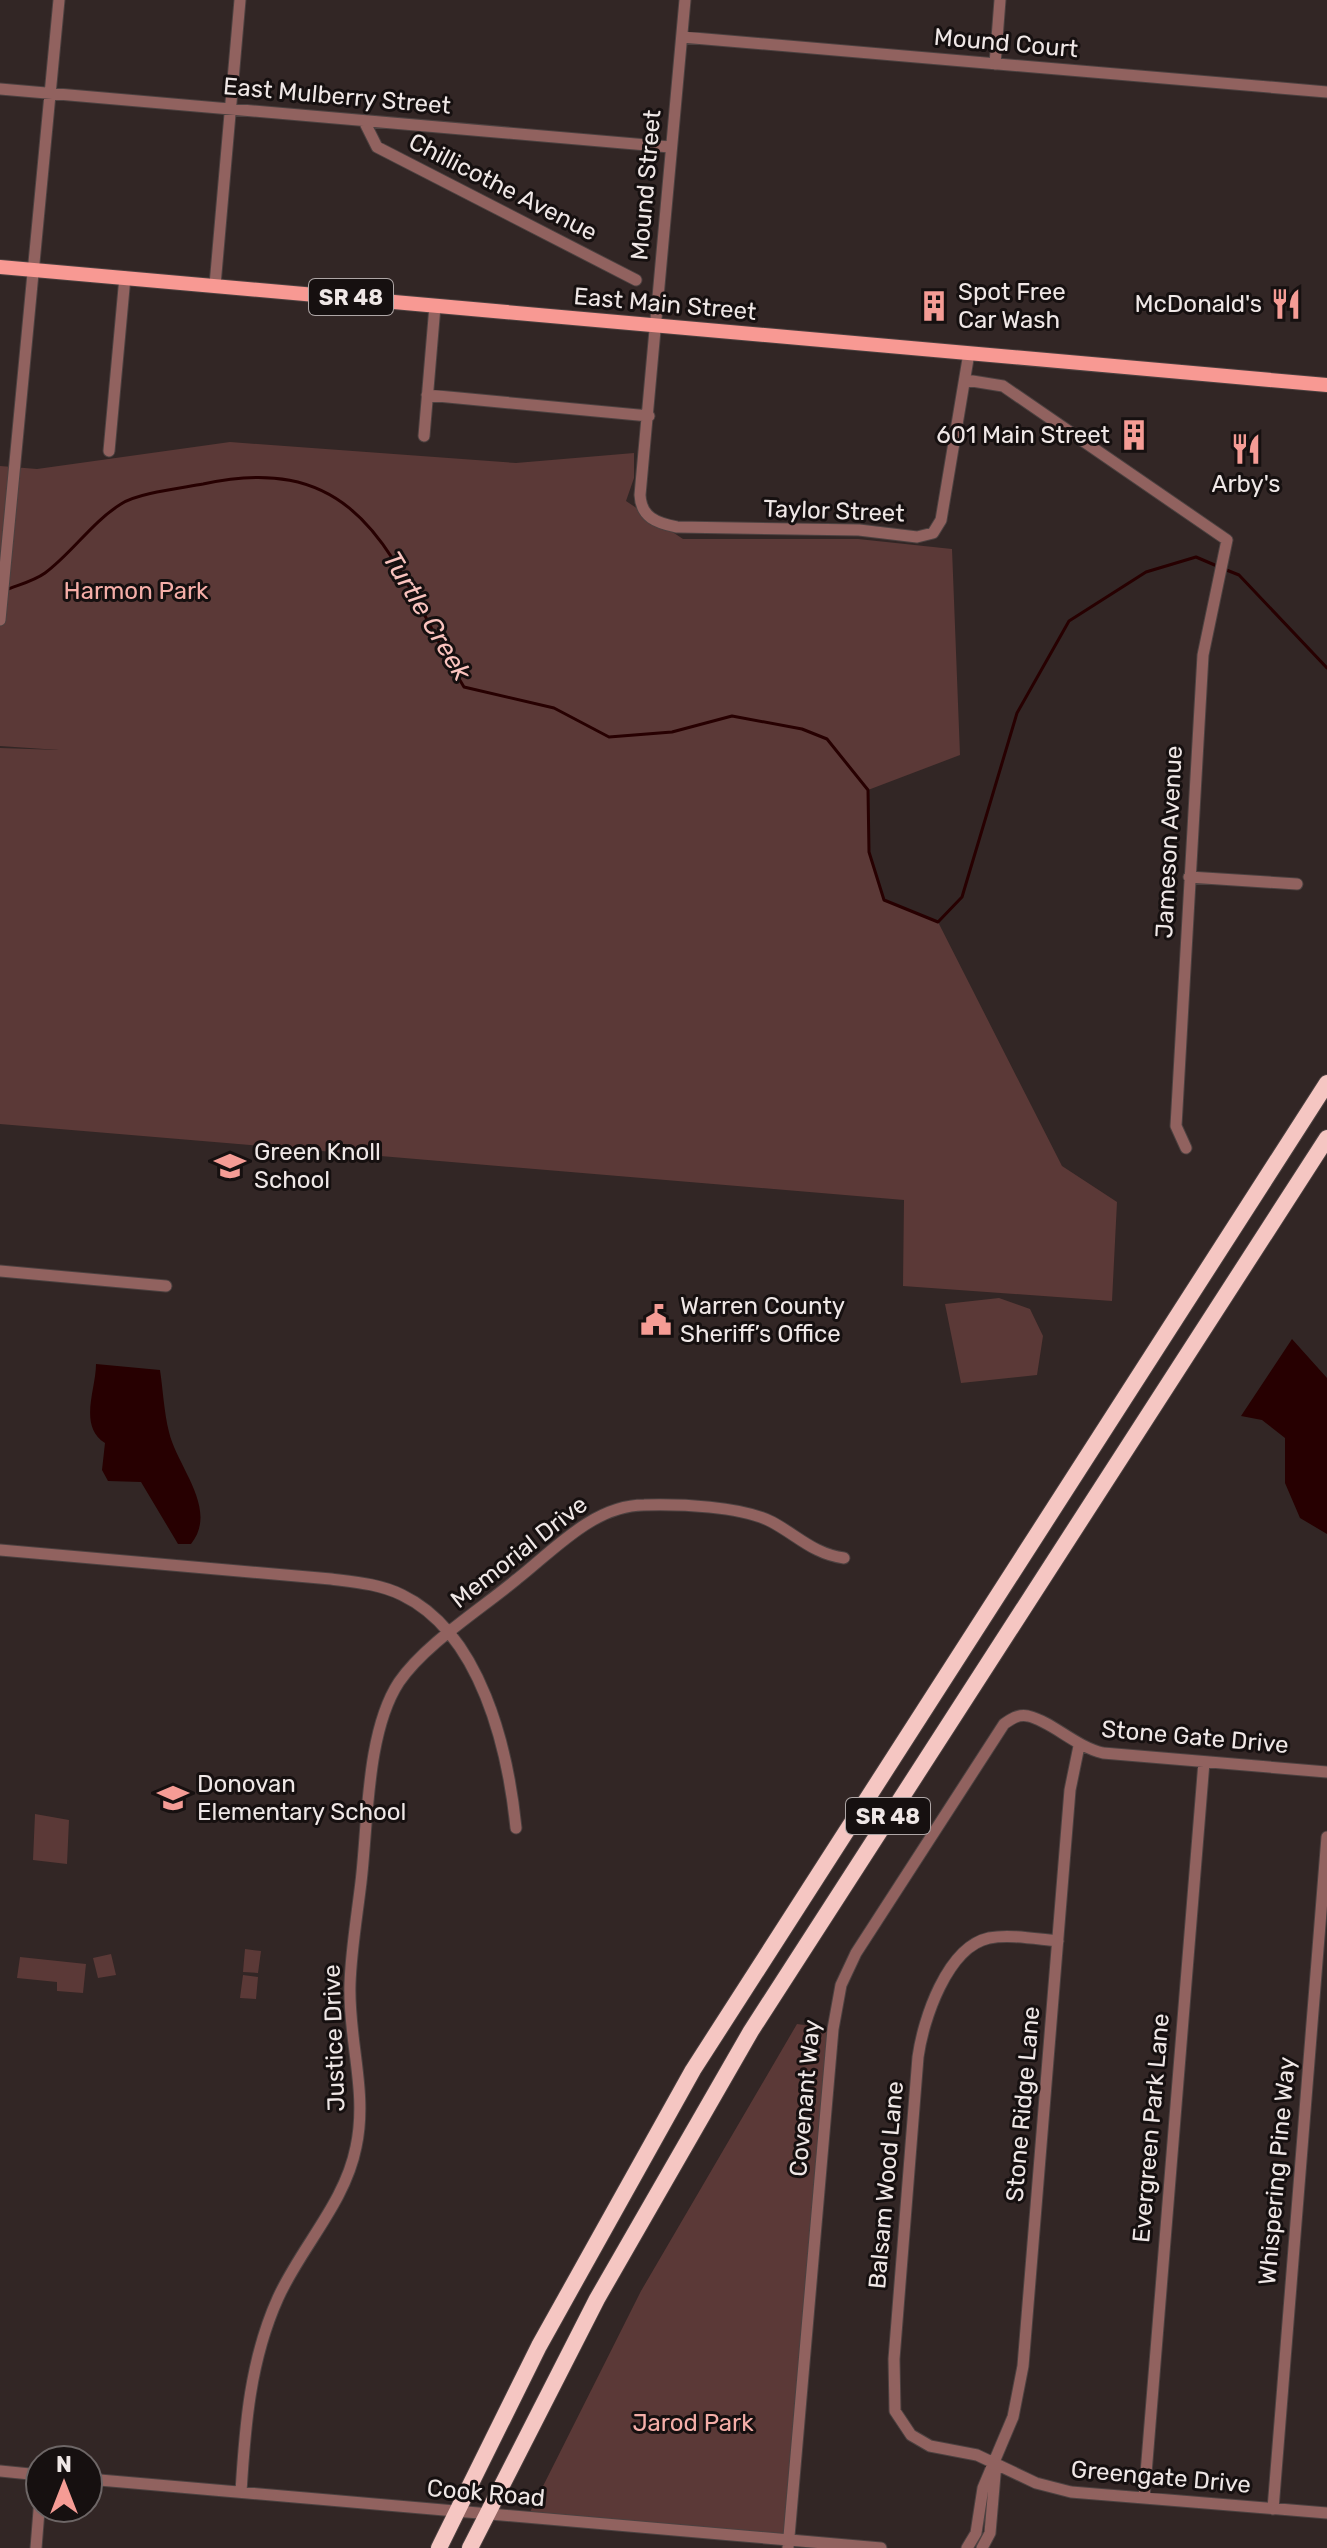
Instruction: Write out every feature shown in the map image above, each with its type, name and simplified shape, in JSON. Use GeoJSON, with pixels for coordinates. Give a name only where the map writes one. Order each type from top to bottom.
{"type":"FeatureCollection","features":[{"type":"Feature","properties":{"kind":"highway","name":"SR 48"},"geometry":{"type":"LineString","coordinates":[[439,2548],[598,2235],[700,2057],[1327,1083]]}},
{"type":"Feature","properties":{"kind":"highway","name":"SR 48"},"geometry":{"type":"LineString","coordinates":[[470,2548],[610,2275],[751,2031],[1327,1138]]}},
{"type":"Feature","properties":{"kind":"main road","name":"East Main Street"},"geometry":{"type":"LineString","coordinates":[[0,267],[1327,385]]}},
{"type":"Feature","properties":{"kind":"street"},"geometry":{"type":"LineString","coordinates":[[0,620],[59,0]]}},
{"type":"Feature","properties":{"kind":"street"},"geometry":{"type":"LineString","coordinates":[[215,285],[240,0]]}},
{"type":"Feature","properties":{"kind":"street","name":"Mound Street"},"geometry":{"type":"LineString","coordinates":[[648,516],[642,510],[640,495],[685,0]]}},
{"type":"Feature","properties":{"kind":"street"},"geometry":{"type":"LineString","coordinates":[[995,64],[1000,0]]}},
{"type":"Feature","properties":{"kind":"street","name":"Mound Court"},"geometry":{"type":"LineString","coordinates":[[682,37],[1327,92]]}},
{"type":"Feature","properties":{"kind":"street","name":"East Mulberry Street"},"geometry":{"type":"LineString","coordinates":[[0,89],[670,147]]}},
{"type":"Feature","properties":{"kind":"street","name":"Chillicothe Avenue"},"geometry":{"type":"LineString","coordinates":[[364,121],[377,147],[636,280]]}},
{"type":"Feature","properties":{"kind":"street"},"geometry":{"type":"LineString","coordinates":[[109,451],[125,277]]}},
{"type":"Feature","properties":{"kind":"street"},"geometry":{"type":"LineString","coordinates":[[424,436],[435,306]]}},
{"type":"Feature","properties":{"kind":"street","name":"Taylor Street"},"geometry":{"type":"LineString","coordinates":[[648,516],[662,524],[677,527],[859,530],[917,537],[933,533],[941,520],[969,353]]}},
{"type":"Feature","properties":{"kind":"street","name":"Jameson Avenue"},"geometry":{"type":"LineString","coordinates":[[966,380],[1003,386],[1227,540],[1203,655],[1176,1126],[1186,1148]]}},
{"type":"Feature","properties":{"kind":"street"},"geometry":{"type":"LineString","coordinates":[[427,395],[649,416]]}},
{"type":"Feature","properties":{"kind":"street"},"geometry":{"type":"LineString","coordinates":[[1189,877],[1297,884]]}},
{"type":"Feature","properties":{"kind":"street"},"geometry":{"type":"LineString","coordinates":[[0,1271],[166,1286]]}},
{"type":"Feature","properties":{"kind":"street","name":"Memorial Drive"},"geometry":{"type":"LineString","coordinates":[[450,1634],[591,1521],[618,1508],[647,1504],[758,1517],[808,1548],[844,1558]]}},
{"type":"Feature","properties":{"kind":"street"},"geometry":{"type":"LineString","coordinates":[[0,1550],[368,1584],[417,1603],[450,1634],[470,1666],[488,1708],[510,1786],[516,1828]]}},
{"type":"Feature","properties":{"kind":"street","name":"Justice Drive"},"geometry":{"type":"LineString","coordinates":[[241,2492],[248,2410],[265,2331],[300,2256],[344,2185],[356,2147],[361,2085],[352,2031],[350,1985],[375,1756],[385,1713],[399,1682],[450,1634]]}},
{"type":"Feature","properties":{"kind":"street","name":"Stone Gate Drive"},"geometry":{"type":"LineString","coordinates":[[1019,1716],[1032,1718],[1079,1746],[1125,1756],[1327,1772]]}},
{"type":"Feature","properties":{"kind":"street","name":"Covenant Way"},"geometry":{"type":"LineString","coordinates":[[788,2544],[833,2029],[841,1985],[856,1953],[1004,1724],[1019,1716]]}},
{"type":"Feature","properties":{"kind":"street","name":"Stone Ridge Lane"},"geometry":{"type":"LineString","coordinates":[[967,2548],[976,2533],[983,2488],[1013,2417],[1023,2366],[1070,1790],[1079,1746]]}},
{"type":"Feature","properties":{"kind":"street","name":"Evergreen Park Lane"},"geometry":{"type":"LineString","coordinates":[[1144,2498],[1204,1762]]}},
{"type":"Feature","properties":{"kind":"street","name":"Whispering Pine Way"},"geometry":{"type":"LineString","coordinates":[[1273,2509],[1327,1837]]}},
{"type":"Feature","properties":{"kind":"street","name":"Balsam Wood Lane"},"geometry":{"type":"LineString","coordinates":[[996,2463],[923,2443],[906,2430],[893,2403],[918,2057],[930,2007],[965,1951],[977,1942],[998,1937],[1058,1941]]}},
{"type":"Feature","properties":{"kind":"street","name":"Stone Ridge Lane"},"geometry":{"type":"LineString","coordinates":[[982,2548],[990,2533],[996,2463]]}},
{"type":"Feature","properties":{"kind":"street","name":"Greengate Drive"},"geometry":{"type":"LineString","coordinates":[[996,2463],[1050,2488],[1327,2513]]}},
{"type":"Feature","properties":{"kind":"street"},"geometry":{"type":"LineString","coordinates":[[0,2471],[24,2473]]}},
{"type":"Feature","properties":{"kind":"street","name":"Cook Road"},"geometry":{"type":"LineString","coordinates":[[104,2480],[788,2544],[881,2548]]}},
{"type":"Feature","properties":{"kind":"street"},"geometry":{"type":"LineString","coordinates":[[36,2548],[38,2524]]}},
{"type":"Feature","properties":{"kind":"green space","name":"Harmon Park"},"geometry":{"type":"Polygon","coordinates":[[[230,442],[516,463],[634,453],[634,478],[626,501],[683,539],[858,539],[952,549],[960,755],[868,790],[869,852],[884,900],[938,922],[1062,1166],[1117,1202],[1112,1301],[903,1286],[904,1200],[0,1124],[0,748],[59,750],[0,746],[0,466],[37,469],[230,442]]]}},
{"type":"Feature","properties":{"kind":"green space"},"geometry":{"type":"Polygon","coordinates":[[[999,1298],[1030,1309],[1043,1336],[1037,1375],[961,1383],[945,1304],[999,1298]]]}},
{"type":"Feature","properties":{"kind":"green space"},"geometry":{"type":"Polygon","coordinates":[[[35,1814],[69,1820],[67,1864],[33,1860],[35,1814]]]}},
{"type":"Feature","properties":{"kind":"green space"},"geometry":{"type":"Polygon","coordinates":[[[245,1949],[261,1951],[258,1973],[243,1972],[245,1949]]]}},
{"type":"Feature","properties":{"kind":"green space"},"geometry":{"type":"Polygon","coordinates":[[[111,1954],[116,1975],[98,1978],[93,1958],[111,1954]]]}},
{"type":"Feature","properties":{"kind":"green space"},"geometry":{"type":"Polygon","coordinates":[[[20,1957],[86,1964],[83,1993],[57,1991],[57,1982],[17,1978],[20,1957]]]}},
{"type":"Feature","properties":{"kind":"green space"},"geometry":{"type":"Polygon","coordinates":[[[243,1975],[258,1977],[256,1999],[240,1998],[243,1975]]]}},
{"type":"Feature","properties":{"kind":"green space","name":"Jarod Park"},"geometry":{"type":"Polygon","coordinates":[[[797,2024],[833,2029],[789,2541],[527,2518],[641,2291],[797,2024]]]}},
{"type":"Feature","properties":{"kind":"shaded area"},"geometry":{"type":"Polygon","coordinates":[[[1292,1339],[1327,1378],[1327,1534],[1300,1518],[1285,1483],[1285,1438],[1262,1420],[1241,1416],[1292,1339]]]}},
{"type":"Feature","properties":{"kind":"shaded area"},"geometry":{"type":"Polygon","coordinates":[[[96,1364],[160,1370],[169,1432],[198,1502],[198,1531],[191,1544],[178,1544],[141,1482],[108,1481],[102,1470],[105,1443],[97,1436],[90,1417],[96,1364]]]}},
{"type":"Feature","properties":{"kind":"waterway","name":"Turtle Creek"},"geometry":{"type":"LineString","coordinates":[[6,590],[45,573],[91,528],[128,500],[160,491],[260,477],[305,484],[341,502],[371,529],[418,602],[464,687],[554,708],[609,737],[672,732],[732,716],[802,729],[827,739],[868,790],[869,852],[884,900],[938,922],[962,897],[1017,713],[1069,621],[1146,572],[1196,557],[1217,566]]}},
{"type":"Feature","properties":{"kind":"waterway","name":"Turtle Creek"},"geometry":{"type":"LineString","coordinates":[[1224,569],[1239,575],[1327,668]]}},
{"type":"Feature","properties":{"kind":"place","name":"McDonald's"},"geometry":{"type":"Point","coordinates":[1286,304]}},
{"type":"Feature","properties":{"kind":"place","name":"Spot Free Car Wash"},"geometry":{"type":"Point","coordinates":[934,306]}},
{"type":"Feature","properties":{"kind":"place","name":"601 Main Street"},"geometry":{"type":"Point","coordinates":[1134,435]}},
{"type":"Feature","properties":{"kind":"place","name":"Arby's"},"geometry":{"type":"Point","coordinates":[1246,449]}},
{"type":"Feature","properties":{"kind":"place","name":"Green Knoll School"},"geometry":{"type":"Point","coordinates":[230,1166]}},
{"type":"Feature","properties":{"kind":"place","name":"Warren County Sheriff’s Office"},"geometry":{"type":"Point","coordinates":[656,1320]}},
{"type":"Feature","properties":{"kind":"place","name":"Donovan Elementary School"},"geometry":{"type":"Point","coordinates":[173,1798]}}]}
